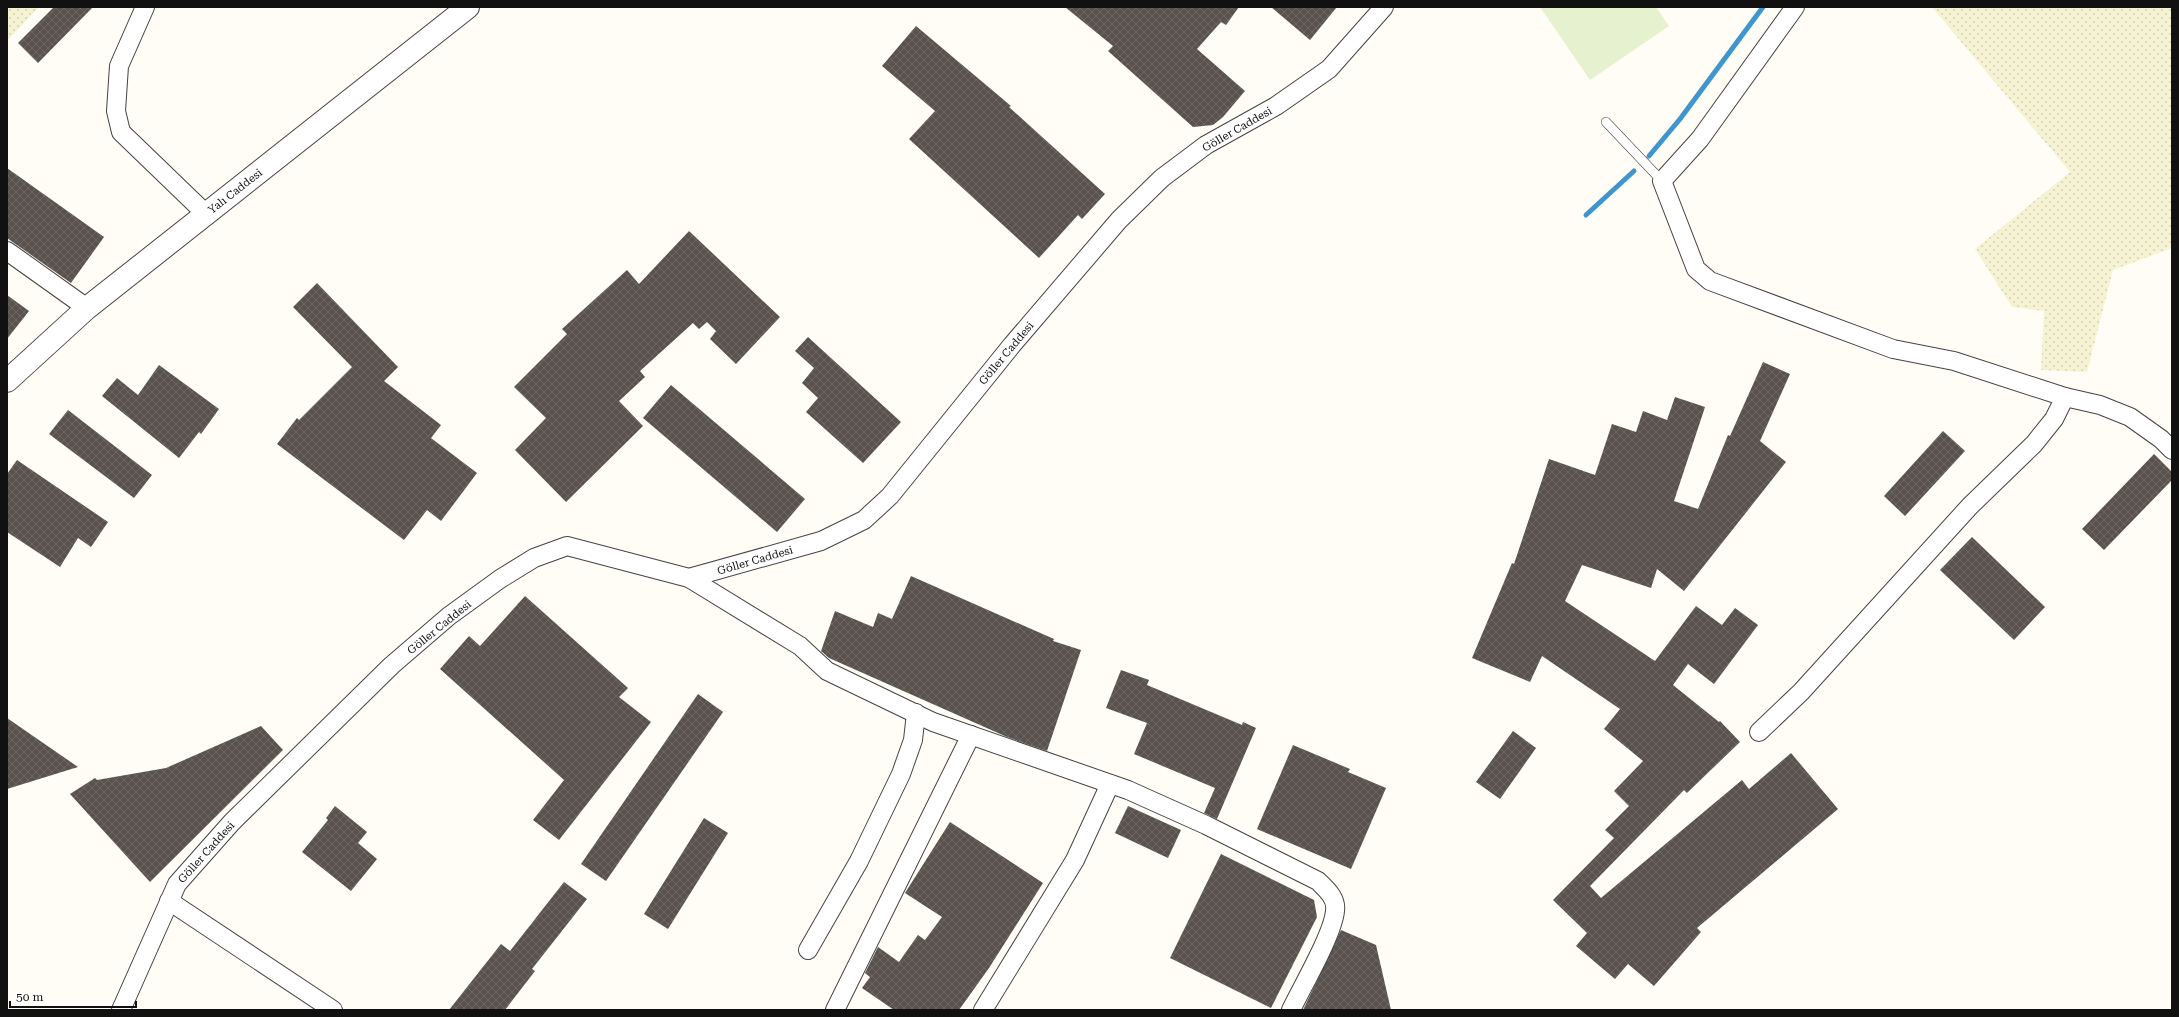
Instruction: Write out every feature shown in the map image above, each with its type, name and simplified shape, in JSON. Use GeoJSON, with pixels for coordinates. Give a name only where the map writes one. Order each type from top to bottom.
{"type":"FeatureCollection","features":[{"type":"Feature","properties":{"kind":"street"},"geometry":{"type":"LineString","coordinates":[[145,7],[119,66],[116,112],[121,132],[206,214]]}},
{"type":"Feature","properties":{"kind":"street","name":"Yalı Caddesi"},"geometry":{"type":"LineString","coordinates":[[7,382],[87,308],[468,7]]}},
{"type":"Feature","properties":{"kind":"street","name":"Göller Caddesi"},"geometry":{"type":"LineString","coordinates":[[121,1010],[177,884],[232,822],[387,671],[449,616],[500,578],[527,562],[567,546],[689,578],[821,541],[864,520],[890,496],[1012,345],[1118,220],[1162,178],[1206,145],[1276,106],[1329,70],[1384,7]]}},
{"type":"Feature","properties":{"kind":"street"},"geometry":{"type":"LineString","coordinates":[[1795,7],[1700,139],[1662,181],[1696,269],[1710,281],[1892,349],[1954,361],[2065,397],[2100,405],[2130,417],[2172,450]]}},
{"type":"Feature","properties":{"kind":"street"},"geometry":{"type":"LineString","coordinates":[[7,251],[87,308]]}},
{"type":"Feature","properties":{"kind":"street"},"geometry":{"type":"LineString","coordinates":[[1759,732],[1801,692],[1970,506],[2034,444],[2054,419],[2065,397]]}},
{"type":"Feature","properties":{"kind":"street"},"geometry":{"type":"LineString","coordinates":[[689,578],[800,646],[827,671],[933,722],[1110,784],[1206,825],[1318,881],[1332,894],[1336,910],[1329,931],[1291,1010]]}},
{"type":"Feature","properties":{"kind":"street"},"geometry":{"type":"LineString","coordinates":[[808,950],[859,862],[901,774],[914,740],[916,713]]}},
{"type":"Feature","properties":{"kind":"street"},"geometry":{"type":"LineString","coordinates":[[835,1010],[971,735]]}},
{"type":"Feature","properties":{"kind":"street"},"geometry":{"type":"LineString","coordinates":[[983,1010],[1075,860],[1110,784]]}},
{"type":"Feature","properties":{"kind":"street"},"geometry":{"type":"LineString","coordinates":[[169,901],[333,1010]]}},
{"type":"Feature","properties":{"kind":"lane"},"geometry":{"type":"LineString","coordinates":[[1606,122],[1662,181]]}},
{"type":"Feature","properties":{"kind":"shaded area"},"geometry":{"type":"Polygon","coordinates":[[[7,7],[39,7],[7,41],[7,7]]]}},
{"type":"Feature","properties":{"kind":"shaded area"},"geometry":{"type":"Polygon","coordinates":[[[1932,7],[2172,7],[2172,248],[2113,270],[2087,372],[2041,370],[2044,311],[2012,307],[1975,249],[2070,172],[1932,7]]]}},
{"type":"Feature","properties":{"kind":"green space"},"geometry":{"type":"Polygon","coordinates":[[[1540,7],[1656,7],[1669,26],[1590,80],[1540,7]]]}},
{"type":"Feature","properties":{"kind":"building"},"geometry":{"type":"Polygon","coordinates":[[[54,7],[93,7],[38,63],[18,43],[54,7]]]}},
{"type":"Feature","properties":{"kind":"building"},"geometry":{"type":"Polygon","coordinates":[[[1065,7],[1239,7],[1226,25],[1221,22],[1197,49],[1245,91],[1223,117],[1213,125],[1193,127],[1108,51],[1113,46],[1065,7]]]}},
{"type":"Feature","properties":{"kind":"building"},"geometry":{"type":"Polygon","coordinates":[[[1271,7],[1337,7],[1310,40],[1271,7]]]}},
{"type":"Feature","properties":{"kind":"building"},"geometry":{"type":"Polygon","coordinates":[[[916,26],[1011,106],[1009,107],[1105,194],[1082,219],[1078,215],[1039,258],[909,139],[935,111],[882,66],[916,26]]]}},
{"type":"Feature","properties":{"kind":"building"},"geometry":{"type":"Polygon","coordinates":[[[7,168],[104,237],[71,283],[7,238],[7,168]]]}},
{"type":"Feature","properties":{"kind":"building"},"geometry":{"type":"Polygon","coordinates":[[[689,231],[780,317],[736,364],[710,339],[716,331],[707,322],[699,329],[693,323],[640,371],[645,377],[619,401],[643,426],[566,502],[515,450],[546,418],[514,387],[567,334],[562,329],[627,270],[639,284],[689,231]]]}},
{"type":"Feature","properties":{"kind":"building"},"geometry":{"type":"Polygon","coordinates":[[[317,283],[398,367],[384,381],[441,425],[431,438],[477,473],[441,521],[427,510],[404,540],[277,444],[297,418],[299,420],[352,367],[293,307],[317,283]]]}},
{"type":"Feature","properties":{"kind":"building"},"geometry":{"type":"Polygon","coordinates":[[[7,295],[29,311],[7,339],[7,295]]]}},
{"type":"Feature","properties":{"kind":"building"},"geometry":{"type":"Polygon","coordinates":[[[808,337],[901,422],[863,463],[806,412],[818,398],[802,383],[814,368],[795,351],[808,337]]]}},
{"type":"Feature","properties":{"kind":"building"},"geometry":{"type":"Polygon","coordinates":[[[1763,362],[1790,374],[1760,441],[1786,462],[1684,591],[1657,569],[1651,588],[1582,565],[1565,601],[1655,661],[1696,606],[1722,625],[1735,608],[1758,625],[1714,684],[1688,664],[1673,685],[1719,722],[1720,721],[1740,742],[1687,793],[1684,790],[1590,886],[1601,898],[1742,780],[1749,789],[1791,753],[1838,809],[1697,928],[1701,932],[1654,986],[1628,964],[1615,979],[1576,946],[1587,933],[1553,900],[1614,838],[1605,830],[1629,806],[1614,791],[1643,761],[1604,729],[1620,709],[1542,656],[1530,682],[1472,658],[1512,563],[1514,564],[1549,459],[1595,475],[1612,424],[1636,432],[1643,411],[1667,420],[1675,397],[1705,407],[1674,501],[1698,509],[1728,435],[1730,436],[1763,362]]]}},
{"type":"Feature","properties":{"kind":"building"},"geometry":{"type":"Polygon","coordinates":[[[159,365],[219,409],[201,434],[199,432],[179,458],[102,396],[117,378],[138,395],[159,365]]]}},
{"type":"Feature","properties":{"kind":"building"},"geometry":{"type":"Polygon","coordinates":[[[671,385],[805,499],[777,532],[643,418],[671,385]]]}},
{"type":"Feature","properties":{"kind":"building"},"geometry":{"type":"Polygon","coordinates":[[[68,410],[152,475],[134,498],[49,434],[68,410]]]}},
{"type":"Feature","properties":{"kind":"building"},"geometry":{"type":"Polygon","coordinates":[[[1943,431],[1965,451],[1905,516],[1884,496],[1943,431]]]}},
{"type":"Feature","properties":{"kind":"building"},"geometry":{"type":"Polygon","coordinates":[[[2154,454],[2172,472],[2172,480],[2104,550],[2082,529],[2154,454]]]}},
{"type":"Feature","properties":{"kind":"building"},"geometry":{"type":"Polygon","coordinates":[[[17,460],[108,522],[91,547],[78,538],[60,567],[7,532],[7,474],[17,460]]]}},
{"type":"Feature","properties":{"kind":"building"},"geometry":{"type":"Polygon","coordinates":[[[1972,537],[2045,607],[2014,640],[1940,570],[1972,537]]]}},
{"type":"Feature","properties":{"kind":"building"},"geometry":{"type":"Polygon","coordinates":[[[911,576],[1054,639],[1053,641],[1081,650],[1047,751],[1007,737],[829,658],[821,651],[835,611],[873,627],[878,613],[892,619],[911,576]]]}},
{"type":"Feature","properties":{"kind":"building"},"geometry":{"type":"Polygon","coordinates":[[[525,596],[628,688],[619,697],[651,722],[559,840],[533,820],[564,780],[440,669],[469,636],[480,646],[525,596]]]}},
{"type":"Feature","properties":{"kind":"building"},"geometry":{"type":"Polygon","coordinates":[[[1121,670],[1149,680],[1147,685],[1242,725],[1243,722],[1256,728],[1217,819],[1204,813],[1215,788],[1134,754],[1147,723],[1106,708],[1121,670]]]}},
{"type":"Feature","properties":{"kind":"building"},"geometry":{"type":"Polygon","coordinates":[[[698,694],[723,712],[606,881],[581,864],[698,694]]]}},
{"type":"Feature","properties":{"kind":"building"},"geometry":{"type":"Polygon","coordinates":[[[7,718],[78,767],[7,789],[7,718]]]}},
{"type":"Feature","properties":{"kind":"building"},"geometry":{"type":"Polygon","coordinates":[[[261,726],[283,750],[150,882],[70,794],[95,778],[97,780],[166,768],[261,726]]]}},
{"type":"Feature","properties":{"kind":"building"},"geometry":{"type":"Polygon","coordinates":[[[1513,731],[1536,748],[1500,799],[1476,782],[1513,731]]]}},
{"type":"Feature","properties":{"kind":"building"},"geometry":{"type":"Polygon","coordinates":[[[1293,745],[1350,769],[1348,772],[1386,788],[1351,869],[1257,829],[1293,745]]]}},
{"type":"Feature","properties":{"kind":"building"},"geometry":{"type":"Polygon","coordinates":[[[335,806],[367,832],[358,843],[377,859],[351,891],[302,852],[328,820],[326,818],[335,806]]]}},
{"type":"Feature","properties":{"kind":"building"},"geometry":{"type":"Polygon","coordinates":[[[1128,806],[1181,830],[1168,858],[1115,833],[1128,806]]]}},
{"type":"Feature","properties":{"kind":"building"},"geometry":{"type":"Polygon","coordinates":[[[704,818],[728,833],[668,929],[644,914],[704,818]]]}},
{"type":"Feature","properties":{"kind":"building"},"geometry":{"type":"Polygon","coordinates":[[[950,822],[1043,883],[989,968],[959,1010],[894,1010],[862,988],[870,977],[865,973],[878,947],[899,962],[918,935],[925,940],[942,917],[905,893],[950,822]]]}},
{"type":"Feature","properties":{"kind":"building"},"geometry":{"type":"Polygon","coordinates":[[[1221,854],[1314,900],[1317,917],[1271,1008],[1170,958],[1221,854]]]}},
{"type":"Feature","properties":{"kind":"building"},"geometry":{"type":"Polygon","coordinates":[[[564,882],[587,899],[532,969],[535,971],[505,1010],[449,1010],[501,944],[510,951],[564,882]]]}},
{"type":"Feature","properties":{"kind":"building"},"geometry":{"type":"Polygon","coordinates":[[[1341,930],[1376,945],[1391,1010],[1303,1010],[1341,930]]]}},
{"type":"Feature","properties":{"kind":"waterway"},"geometry":{"type":"LineString","coordinates":[[1649,156],[1680,119],[1763,7]]}},
{"type":"Feature","properties":{"kind":"waterway"},"geometry":{"type":"LineString","coordinates":[[1586,215],[1634,171]]}}]}
